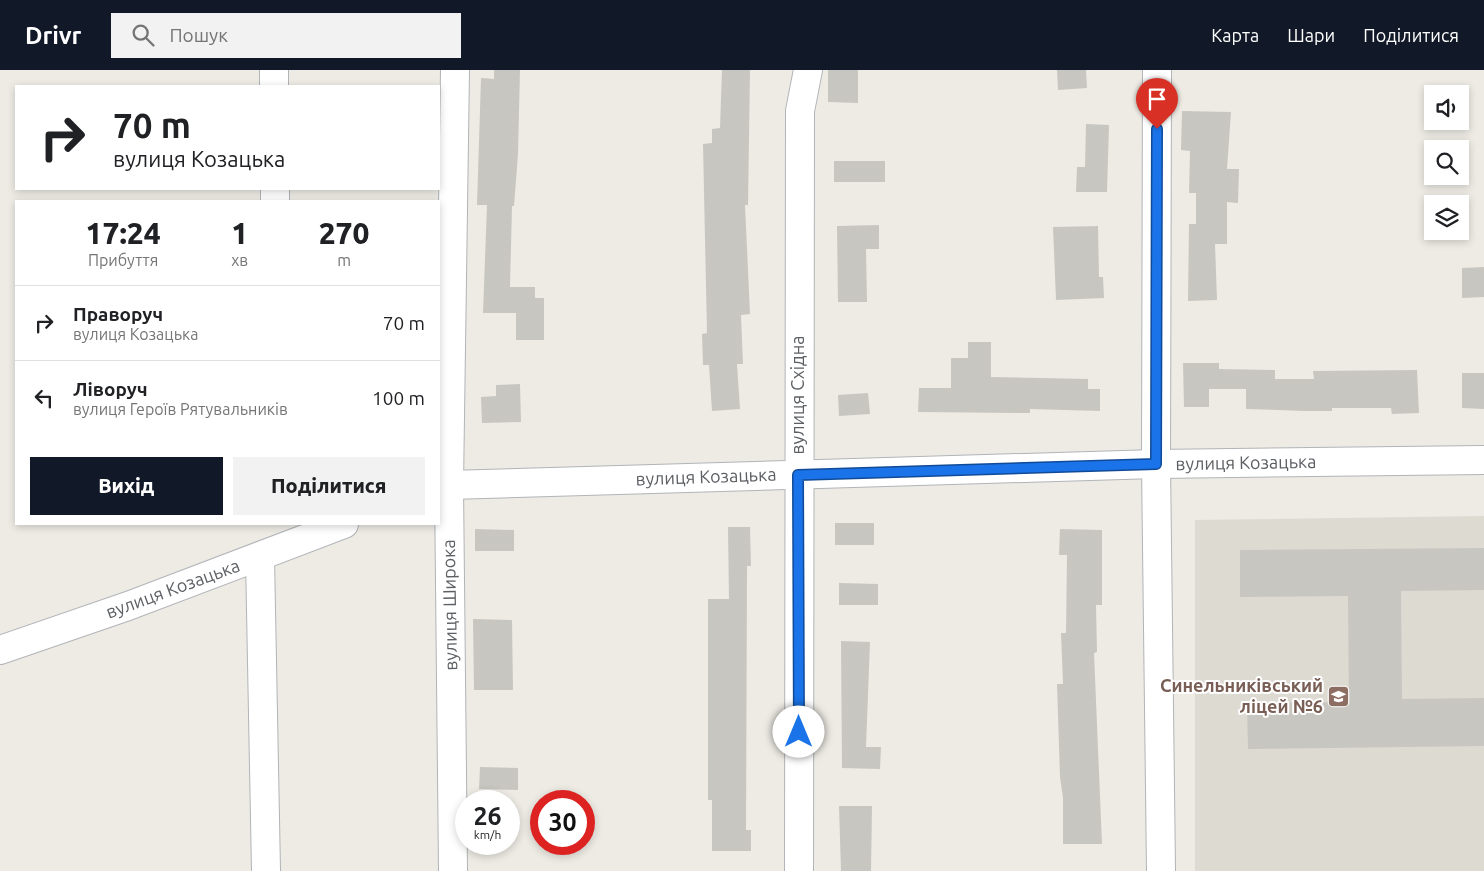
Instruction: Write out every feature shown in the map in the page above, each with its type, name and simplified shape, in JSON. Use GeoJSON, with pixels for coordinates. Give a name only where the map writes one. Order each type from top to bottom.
{"type":"FeatureCollection","features":[{"type":"Feature","properties":{"kind":"street"},"geometry":{"type":"LineString","coordinates":[[274,70],[274,85]]}},
{"type":"Feature","properties":{"kind":"street","name":"вулиця Широка"},"geometry":{"type":"LineString","coordinates":[[453,871],[444,487],[456,70]]}},
{"type":"Feature","properties":{"kind":"street","name":"вулиця Східна"},"geometry":{"type":"LineString","coordinates":[[799,871],[798,475],[800,111],[808,70]]}},
{"type":"Feature","properties":{"kind":"street"},"geometry":{"type":"LineString","coordinates":[[1158,70],[1156,464],[1161,871]]}},
{"type":"Feature","properties":{"kind":"street","name":"вулиця Козацька"},"geometry":{"type":"LineString","coordinates":[[444,487],[1156,464],[1484,460]]}},
{"type":"Feature","properties":{"kind":"street","name":"вулиця Козацька"},"geometry":{"type":"LineString","coordinates":[[0,650],[128,606],[275,542],[340,525]]}},
{"type":"Feature","properties":{"kind":"street"},"geometry":{"type":"LineString","coordinates":[[266,871],[275,542]]}},
{"type":"Feature","properties":{"kind":"shaded area","name":"Синельниківський ліцей №6"},"geometry":{"type":"Polygon","coordinates":[[[1484,516],[1484,871],[1195,871],[1195,520],[1484,516]]]}},
{"type":"Feature","properties":{"kind":"building"},"geometry":{"type":"Polygon","coordinates":[[[494,70],[520,70],[518,154],[514,206],[512,206],[510,287],[535,287],[535,298],[544,298],[544,340],[516,340],[516,313],[483,313],[487,205],[477,205],[481,78],[494,79],[494,70]]]}},
{"type":"Feature","properties":{"kind":"building"},"geometry":{"type":"Polygon","coordinates":[[[722,70],[750,70],[748,205],[745,205],[750,314],[741,315],[743,364],[737,364],[740,409],[712,411],[709,365],[703,365],[702,334],[707,333],[703,144],[712,143],[712,129],[720,128],[722,70]]]}},
{"type":"Feature","properties":{"kind":"building"},"geometry":{"type":"Polygon","coordinates":[[[828,70],[858,70],[858,103],[828,102],[828,70]]]}},
{"type":"Feature","properties":{"kind":"building"},"geometry":{"type":"Polygon","coordinates":[[[1057,70],[1086,70],[1087,88],[1058,90],[1057,70]]]}},
{"type":"Feature","properties":{"kind":"building"},"geometry":{"type":"Polygon","coordinates":[[[1182,111],[1231,112],[1227,169],[1239,169],[1238,203],[1227,202],[1227,244],[1215,244],[1217,300],[1188,301],[1189,224],[1196,224],[1196,193],[1189,193],[1190,151],[1181,150],[1182,111]]]}},
{"type":"Feature","properties":{"kind":"building"},"geometry":{"type":"Polygon","coordinates":[[[1086,124],[1109,125],[1107,192],[1076,192],[1077,167],[1085,167],[1086,124]]]}},
{"type":"Feature","properties":{"kind":"building"},"geometry":{"type":"Polygon","coordinates":[[[834,161],[885,161],[885,182],[834,182],[834,161]]]}},
{"type":"Feature","properties":{"kind":"building"},"geometry":{"type":"Polygon","coordinates":[[[879,225],[879,249],[866,249],[867,302],[838,302],[837,226],[879,225]]]}},
{"type":"Feature","properties":{"kind":"building"},"geometry":{"type":"Polygon","coordinates":[[[1098,226],[1099,277],[1103,277],[1104,298],[1056,300],[1053,227],[1098,226]]]}},
{"type":"Feature","properties":{"kind":"building"},"geometry":{"type":"Polygon","coordinates":[[[1484,267],[1484,297],[1462,298],[1462,268],[1484,267]]]}},
{"type":"Feature","properties":{"kind":"building"},"geometry":{"type":"Polygon","coordinates":[[[968,342],[991,342],[991,377],[1088,379],[1088,389],[1100,389],[1100,411],[1030,409],[1030,413],[918,412],[919,388],[951,388],[951,358],[968,358],[968,342]]]}},
{"type":"Feature","properties":{"kind":"building"},"geometry":{"type":"Polygon","coordinates":[[[1183,363],[1219,363],[1219,369],[1275,370],[1275,379],[1314,379],[1313,371],[1417,370],[1419,413],[1392,414],[1391,408],[1332,408],[1332,411],[1246,409],[1246,389],[1209,389],[1209,407],[1184,407],[1183,363]]]}},
{"type":"Feature","properties":{"kind":"building"},"geometry":{"type":"Polygon","coordinates":[[[1462,373],[1484,373],[1484,409],[1462,408],[1462,373]]]}},
{"type":"Feature","properties":{"kind":"building"},"geometry":{"type":"Polygon","coordinates":[[[520,384],[521,422],[482,423],[481,397],[496,396],[496,385],[520,384]]]}},
{"type":"Feature","properties":{"kind":"building"},"geometry":{"type":"Polygon","coordinates":[[[868,393],[870,414],[839,416],[838,395],[868,393]]]}},
{"type":"Feature","properties":{"kind":"building"},"geometry":{"type":"Polygon","coordinates":[[[835,523],[874,523],[874,545],[835,545],[835,523]]]}},
{"type":"Feature","properties":{"kind":"building"},"geometry":{"type":"Polygon","coordinates":[[[728,527],[750,527],[751,566],[747,566],[746,830],[751,830],[751,851],[712,851],[712,800],[708,800],[708,599],[729,599],[728,527]]]}},
{"type":"Feature","properties":{"kind":"building"},"geometry":{"type":"Polygon","coordinates":[[[475,529],[514,530],[514,551],[475,551],[475,529]]]}},
{"type":"Feature","properties":{"kind":"building"},"geometry":{"type":"Polygon","coordinates":[[[1060,529],[1102,530],[1102,605],[1096,605],[1097,652],[1094,653],[1102,844],[1063,844],[1063,798],[1060,777],[1057,684],[1063,684],[1061,633],[1066,633],[1067,555],[1059,555],[1060,529]]]}},
{"type":"Feature","properties":{"kind":"building"},"geometry":{"type":"Polygon","coordinates":[[[1484,548],[1484,590],[1401,591],[1402,699],[1484,698],[1484,746],[1248,749],[1247,703],[1349,702],[1348,596],[1240,597],[1240,550],[1484,548]]]}},
{"type":"Feature","properties":{"kind":"building"},"geometry":{"type":"Polygon","coordinates":[[[839,583],[878,584],[878,605],[839,605],[839,583]]]}},
{"type":"Feature","properties":{"kind":"building"},"geometry":{"type":"Polygon","coordinates":[[[473,619],[512,620],[513,690],[474,690],[473,619]]]}},
{"type":"Feature","properties":{"kind":"building"},"geometry":{"type":"Polygon","coordinates":[[[841,641],[870,642],[866,747],[881,747],[880,769],[842,768],[841,641]]]}},
{"type":"Feature","properties":{"kind":"building"},"geometry":{"type":"Polygon","coordinates":[[[480,767],[518,768],[518,790],[479,789],[480,767]]]}},
{"type":"Feature","properties":{"kind":"building"},"geometry":{"type":"Polygon","coordinates":[[[839,806],[872,806],[871,871],[841,871],[839,806]]]}},
{"type":"Feature","properties":{"kind":"place","name":"Синельниківський ліцей №6"},"geometry":{"type":"Point","coordinates":[1339,696]}},
{"type":"Feature","properties":{"kind":"route"},"geometry":{"type":"LineString","coordinates":[[799,732],[798,475],[1156,464],[1157,129]]}}]}
